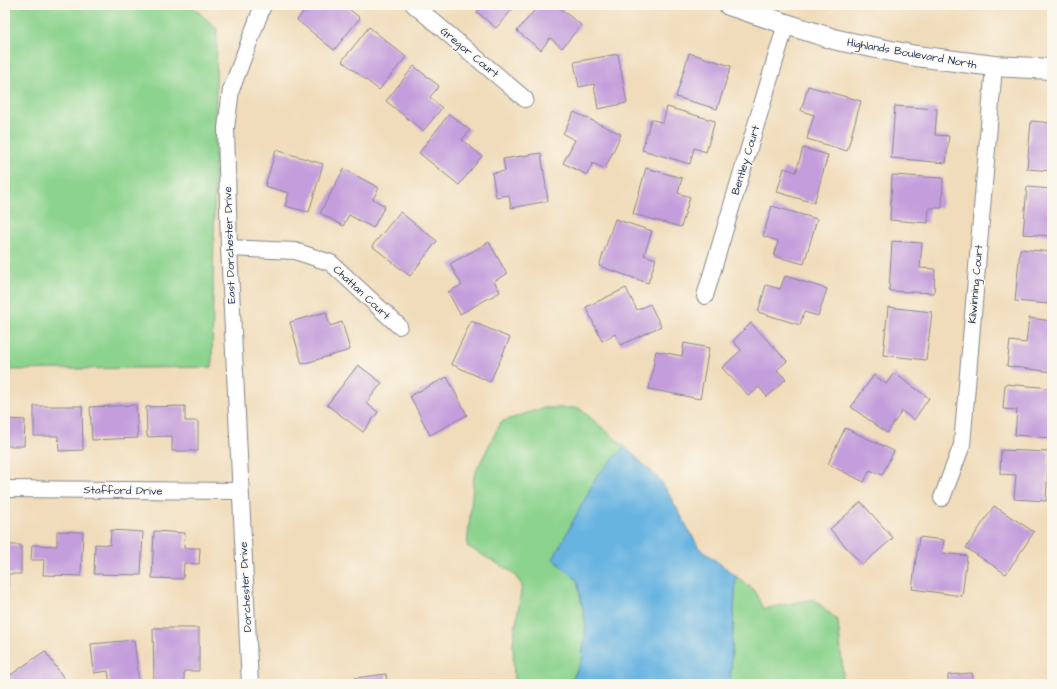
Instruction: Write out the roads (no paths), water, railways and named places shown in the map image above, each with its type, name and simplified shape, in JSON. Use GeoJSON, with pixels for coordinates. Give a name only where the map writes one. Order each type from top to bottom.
{"type":"FeatureCollection","features":[{"type":"Feature","properties":{"kind":"street","name":"East Dorchester Drive"},"geometry":{"type":"LineString","coordinates":[[240,491],[229,248],[226,128],[231,90],[263,5]]}},
{"type":"Feature","properties":{"kind":"street","name":"Gregor Court"},"geometry":{"type":"LineString","coordinates":[[414,5],[525,99]]}},
{"type":"Feature","properties":{"kind":"street","name":"Highlands Boulevard North"},"geometry":{"type":"LineString","coordinates":[[729,5],[837,40],[909,54],[994,66],[1052,69]]}},
{"type":"Feature","properties":{"kind":"street","name":"Bentley Court"},"geometry":{"type":"LineString","coordinates":[[705,296],[786,24]]}},
{"type":"Feature","properties":{"kind":"street","name":"Kilwinning Court"},"geometry":{"type":"LineString","coordinates":[[942,498],[962,445],[994,66]]}},
{"type":"Feature","properties":{"kind":"street","name":"Chattan Court"},"geometry":{"type":"LineString","coordinates":[[229,248],[295,251],[331,263],[399,326]]}},
{"type":"Feature","properties":{"kind":"street","name":"Stafford Drive"},"geometry":{"type":"LineString","coordinates":[[5,489],[240,491]]}},
{"type":"Feature","properties":{"kind":"street","name":"Dorchester Drive"},"geometry":{"type":"LineString","coordinates":[[240,491],[250,684]]}},
{"type":"Feature","properties":{"kind":"water"},"geometry":{"type":"Polygon","coordinates":[[[625,447],[662,482],[699,548],[736,576],[730,684],[570,684],[582,660],[586,625],[577,580],[553,559],[598,474],[625,447]]]}}]}
